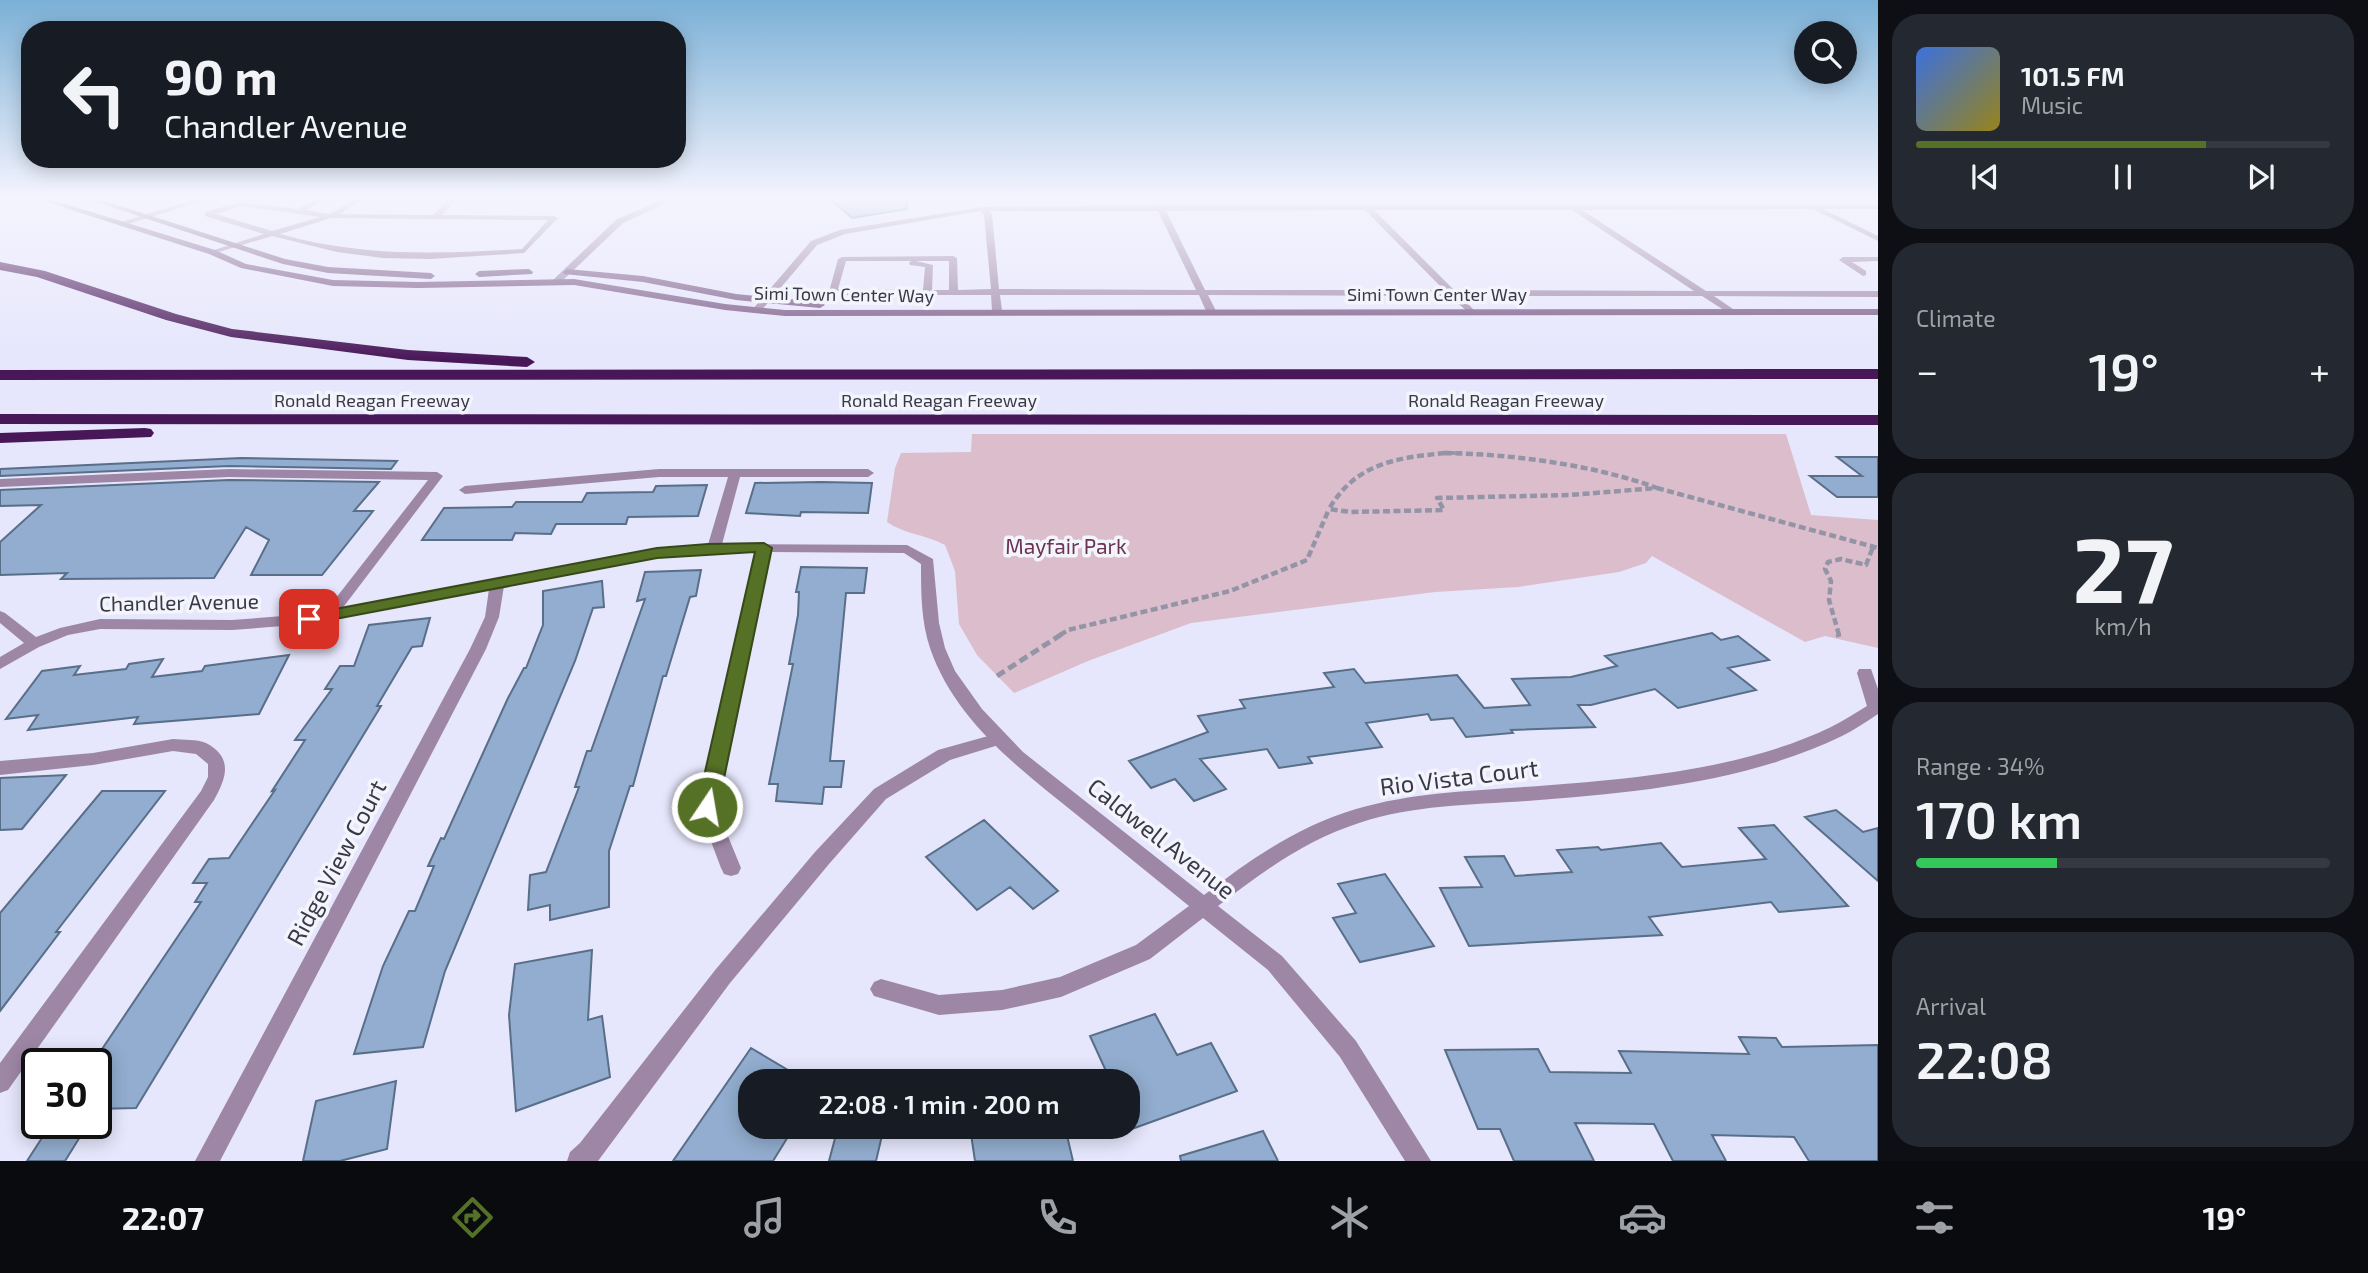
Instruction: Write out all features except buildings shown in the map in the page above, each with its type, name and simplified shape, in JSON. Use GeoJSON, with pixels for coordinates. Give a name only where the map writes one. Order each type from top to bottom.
{"type":"FeatureCollection","features":[{"type":"Feature","properties":{"kind":"highway"},"geometry":{"type":"LineString","coordinates":[[0,266],[40,274],[183,321],[231,333],[278,340],[408,355],[766,375]]}},
{"type":"Feature","properties":{"kind":"highway","name":"Ronald Reagan Freeway"},"geometry":{"type":"LineString","coordinates":[[0,375],[1878,374]]}},
{"type":"Feature","properties":{"kind":"highway","name":"Ronald Reagan Freeway"},"geometry":{"type":"LineString","coordinates":[[0,419],[1878,420]]}},
{"type":"Feature","properties":{"kind":"highway"},"geometry":{"type":"LineString","coordinates":[[0,438],[434,420]]}},
{"type":"Feature","properties":{"kind":"street","name":"Simi Town Center Way"},"geometry":{"type":"LineString","coordinates":[[207,251],[244,266],[333,282],[418,285],[557,281],[625,288],[757,310],[820,314],[997,311],[1878,312]]}},
{"type":"Feature","properties":{"kind":"street"},"geometry":{"type":"LineString","coordinates":[[212,253],[218,251]]}},
{"type":"Feature","properties":{"kind":"street","name":"Simi Town Center Way"},"geometry":{"type":"LineString","coordinates":[[252,251],[283,261],[328,270],[374,274],[442,276],[565,272],[643,279],[766,301],[997,311]]}},
{"type":"Feature","properties":{"kind":"street"},"geometry":{"type":"LineString","coordinates":[[341,251],[385,256],[456,256],[522,251]]}},
{"type":"Feature","properties":{"kind":"street"},"geometry":{"type":"LineString","coordinates":[[557,281],[587,251]]}},
{"type":"Feature","properties":{"kind":"street"},"geometry":{"type":"LineString","coordinates":[[757,310],[807,251]]}},
{"type":"Feature","properties":{"kind":"street"},"geometry":{"type":"LineString","coordinates":[[991,251],[997,311]]}},
{"type":"Feature","properties":{"kind":"street"},"geometry":{"type":"LineString","coordinates":[[1182,251],[1211,311]]}},
{"type":"Feature","properties":{"kind":"street"},"geometry":{"type":"LineString","coordinates":[[1410,251],[1470,311]]}},
{"type":"Feature","properties":{"kind":"street"},"geometry":{"type":"LineString","coordinates":[[1639,251],[1730,311]]}},
{"type":"Feature","properties":{"kind":"street"},"geometry":{"type":"LineString","coordinates":[[954,293],[953,258],[842,260],[833,292],[927,293],[954,293],[995,292],[1203,292],[1878,293]]}},
{"type":"Feature","properties":{"kind":"street"},"geometry":{"type":"LineString","coordinates":[[1864,272],[1843,260],[1878,259]]}},
{"type":"Feature","properties":{"kind":"street"},"geometry":{"type":"LineString","coordinates":[[841,265],[926,263],[929,267],[927,293]]}},
{"type":"Feature","properties":{"kind":"street"},"geometry":{"type":"LineString","coordinates":[[0,483],[229,473],[437,476],[330,615]]}},
{"type":"Feature","properties":{"kind":"street"},"geometry":{"type":"LineString","coordinates":[[465,490],[659,473],[868,473]]}},
{"type":"Feature","properties":{"kind":"street"},"geometry":{"type":"LineString","coordinates":[[714,548],[735,473]]}},
{"type":"Feature","properties":{"kind":"street","name":"Chandler Avenue"},"geometry":{"type":"LineString","coordinates":[[0,664],[34,643],[65,631],[100,624],[232,625],[330,615],[657,553],[714,548],[907,549]]}},
{"type":"Feature","properties":{"kind":"street"},"geometry":{"type":"LineString","coordinates":[[731,868],[707,807],[764,548]]}},
{"type":"Feature","properties":{"kind":"street","name":"Caldwell Avenue"},"geometry":{"type":"LineString","coordinates":[[907,549],[928,562],[926,599],[930,625],[942,661],[962,696],[1017,757],[1275,963],[1348,1049],[1419,1161]]}},
{"type":"Feature","properties":{"kind":"street","name":"Ridge View Court"},"geometry":{"type":"LineString","coordinates":[[207,1161],[478,649],[492,618],[497,584]]}},
{"type":"Feature","properties":{"kind":"street"},"geometry":{"type":"LineString","coordinates":[[0,617],[34,643]]}},
{"type":"Feature","properties":{"kind":"street","name":"Rio Vista Court"},"geometry":{"type":"LineString","coordinates":[[881,989],[939,1005],[1002,1000],[1061,987],[1143,952],[1251,870],[1301,838],[1357,816],[1418,802],[1591,789],[1685,777],[1767,758],[1836,732],[1876,708],[1865,673]]}},
{"type":"Feature","properties":{"kind":"street"},"geometry":{"type":"LineString","coordinates":[[579,1161],[589,1152],[723,976],[822,858],[880,794],[944,755],[999,739]]}},
{"type":"Feature","properties":{"kind":"street"},"geometry":{"type":"LineString","coordinates":[[0,768],[93,759],[173,745],[201,748],[216,762],[217,777],[208,795],[0,1082]]}},
{"type":"Feature","properties":{"kind":"path"},"geometry":{"type":"LineString","coordinates":[[997,676],[1068,630],[1230,591],[1307,560],[1328,509],[1359,473],[1395,460],[1435,454],[1537,461],[1641,482],[1875,548],[1866,565],[1841,559],[1828,562],[1825,569],[1831,581],[1829,600],[1839,637]]}},
{"type":"Feature","properties":{"kind":"path"},"geometry":{"type":"LineString","coordinates":[[1328,509],[1351,512],[1444,510],[1437,498],[1570,495],[1657,488]]}},
{"type":"Feature","properties":{"kind":"green space","name":"Mayfair Park"},"geometry":{"type":"Polygon","coordinates":[[[972,434],[1786,434],[1811,515],[1878,520],[1878,648],[1825,636],[1805,642],[1652,556],[1646,563],[1619,572],[1518,587],[1435,592],[1191,623],[1088,661],[1014,693],[977,655],[959,624],[955,571],[945,545],[887,522],[895,468],[901,453],[971,452],[972,434]]]}},
{"type":"Feature","properties":{"kind":"route"},"geometry":{"type":"LineString","coordinates":[[309,619],[657,553],[708,548],[764,548],[707,807]]}}]}
